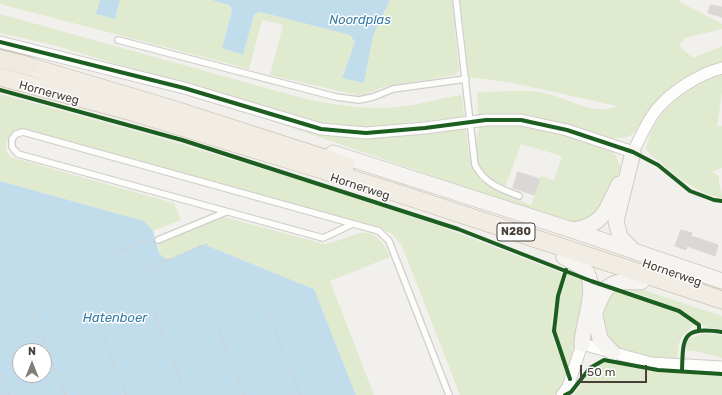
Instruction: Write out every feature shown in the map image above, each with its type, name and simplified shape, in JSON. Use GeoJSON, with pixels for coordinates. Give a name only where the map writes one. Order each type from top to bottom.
{"type":"FeatureCollection","features":[{"type":"Feature","properties":{"kind":"highway","name":"Hornerweg"},"geometry":{"type":"LineString","coordinates":[[0,59],[28,66]]}},
{"type":"Feature","properties":{"kind":"main road","name":"Hornerweg"},"geometry":{"type":"LineString","coordinates":[[28,66],[174,102],[572,230],[722,281]]}},
{"type":"Feature","properties":{"kind":"main road","name":"Hornerweg"},"geometry":{"type":"LineString","coordinates":[[0,77],[129,111],[398,193],[722,300]]}},
{"type":"Feature","properties":{"kind":"main road","name":"Hornerweg"},"geometry":{"type":"LineString","coordinates":[[73,78],[253,135],[722,290]]}},
{"type":"Feature","properties":{"kind":"main road"},"geometry":{"type":"LineString","coordinates":[[572,230],[589,227],[603,216],[634,152]]}},
{"type":"Feature","properties":{"kind":"main road"},"geometry":{"type":"LineString","coordinates":[[634,152],[616,221],[620,237],[635,251]]}},
{"type":"Feature","properties":{"kind":"main road","name":"Hornerweg"},"geometry":{"type":"LineString","coordinates":[[310,166],[388,198],[722,308]]}},
{"type":"Feature","properties":{"kind":"main road"},"geometry":{"type":"LineString","coordinates":[[564,256],[583,269],[591,282],[591,292],[582,334],[582,344]]}},
{"type":"Feature","properties":{"kind":"main road"},"geometry":{"type":"LineString","coordinates":[[582,344],[595,315],[601,294],[608,286],[619,281],[641,282]]}},
{"type":"Feature","properties":{"kind":"main road"},"geometry":{"type":"LineString","coordinates":[[595,315],[600,339],[613,353]]}},
{"type":"Feature","properties":{"kind":"street"},"geometry":{"type":"LineString","coordinates":[[0,42],[184,88],[321,129],[366,133],[504,119],[521,120],[567,130],[634,152],[657,109],[676,92],[696,79],[722,68]]}},
{"type":"Feature","properties":{"kind":"street"},"geometry":{"type":"LineString","coordinates":[[562,395],[568,387],[582,344],[651,362],[722,367]]}},
{"type":"Feature","properties":{"kind":"lane"},"geometry":{"type":"LineString","coordinates":[[456,0],[466,79],[472,154],[479,173],[487,181],[499,189],[519,196]]}},
{"type":"Feature","properties":{"kind":"lane"},"geometry":{"type":"LineString","coordinates":[[118,40],[336,97],[359,100],[374,97],[393,89],[466,79]]}},
{"type":"Feature","properties":{"kind":"lane"},"geometry":{"type":"LineString","coordinates":[[353,224],[323,238],[18,154],[12,147],[12,140],[16,134],[23,132],[379,231],[389,241],[449,395]]}},
{"type":"Feature","properties":{"kind":"lane"},"geometry":{"type":"LineString","coordinates":[[157,238],[226,212]]}},
{"type":"Feature","properties":{"kind":"path"},"geometry":{"type":"LineString","coordinates":[[110,255],[157,238]]}},
{"type":"Feature","properties":{"kind":"path"},"geometry":{"type":"LineString","coordinates":[[140,271],[208,244]]}},
{"type":"Feature","properties":{"kind":"path"},"geometry":{"type":"LineString","coordinates":[[152,306],[186,395]]}},
{"type":"Feature","properties":{"kind":"path"},"geometry":{"type":"LineString","coordinates":[[31,308],[65,395]]}},
{"type":"Feature","properties":{"kind":"path"},"geometry":{"type":"LineString","coordinates":[[210,308],[244,395]]}},
{"type":"Feature","properties":{"kind":"path"},"geometry":{"type":"LineString","coordinates":[[267,311],[300,395]]}},
{"type":"Feature","properties":{"kind":"path"},"geometry":{"type":"LineString","coordinates":[[96,319],[126,395]]}},
{"type":"Feature","properties":{"kind":"path"},"geometry":{"type":"LineString","coordinates":[[0,372],[9,395]]}},
{"type":"Feature","properties":{"kind":"green space"},"geometry":{"type":"Polygon","coordinates":[[[0,0],[100,0],[96,14],[115,19],[120,0],[211,0],[229,5],[232,10],[222,48],[243,55],[254,15],[260,12],[350,35],[355,42],[342,77],[364,83],[373,36],[390,0],[452,0],[459,71],[455,75],[383,87],[361,96],[270,75],[283,25],[262,20],[249,69],[0,4],[0,0]]]}},
{"type":"Feature","properties":{"kind":"green space"},"geometry":{"type":"Polygon","coordinates":[[[460,0],[680,0],[680,2],[722,24],[722,29],[685,38],[679,46],[693,58],[722,46],[722,63],[651,109],[633,134],[625,138],[608,138],[532,116],[513,114],[478,116],[477,92],[532,91],[549,94],[578,105],[598,109],[608,109],[617,106],[513,83],[469,77],[460,0]]]}},
{"type":"Feature","properties":{"kind":"green space"},"geometry":{"type":"Polygon","coordinates":[[[0,14],[302,98],[327,103],[378,108],[412,105],[462,95],[464,117],[363,128],[335,126],[313,122],[53,45],[0,33],[0,14]]]}},
{"type":"Feature","properties":{"kind":"green space"},"geometry":{"type":"Polygon","coordinates":[[[722,74],[722,92],[717,127],[722,126],[722,168],[712,172],[719,176],[722,198],[702,192],[692,187],[650,154],[646,148],[656,123],[664,111],[674,101],[697,85],[722,74]]]}},
{"type":"Feature","properties":{"kind":"green space"},"geometry":{"type":"Polygon","coordinates":[[[0,94],[154,136],[345,194],[445,228],[559,272],[561,274],[552,317],[552,332],[554,341],[564,364],[565,379],[561,387],[554,395],[460,395],[402,246],[392,234],[381,229],[24,130],[15,131],[8,138],[6,150],[10,157],[174,203],[181,220],[153,231],[144,221],[0,181],[0,94]]]}},
{"type":"Feature","properties":{"kind":"green space"},"geometry":{"type":"Polygon","coordinates":[[[272,121],[308,129],[465,126],[471,161],[482,181],[497,191],[531,205],[541,176],[554,180],[562,156],[521,144],[505,187],[499,185],[483,173],[475,155],[476,139],[481,124],[521,124],[575,137],[604,147],[615,154],[621,168],[600,213],[584,223],[570,223],[272,121]]]}},
{"type":"Feature","properties":{"kind":"green space"},"geometry":{"type":"Polygon","coordinates":[[[224,217],[324,244],[335,242],[353,235],[369,233],[376,236],[383,244],[390,257],[330,281],[374,395],[356,395],[314,289],[203,244],[170,259],[163,258],[159,253],[158,243],[224,217]]]}},
{"type":"Feature","properties":{"kind":"green space"},"geometry":{"type":"Polygon","coordinates":[[[568,274],[583,281],[585,289],[585,300],[581,325],[569,371],[556,331],[560,297],[568,274]]]}},
{"type":"Feature","properties":{"kind":"green space"},"geometry":{"type":"Polygon","coordinates":[[[619,287],[634,287],[722,316],[722,329],[707,328],[680,309],[619,287]]]}},
{"type":"Feature","properties":{"kind":"green space"},"geometry":{"type":"Polygon","coordinates":[[[616,291],[678,313],[694,325],[683,335],[679,343],[677,359],[649,357],[623,351],[606,342],[600,318],[610,296],[616,291]]]}},
{"type":"Feature","properties":{"kind":"green space"},"geometry":{"type":"Polygon","coordinates":[[[702,334],[722,335],[722,358],[696,351],[687,351],[686,345],[688,339],[702,334]]]}},
{"type":"Feature","properties":{"kind":"green space"},"geometry":{"type":"Polygon","coordinates":[[[608,362],[645,370],[722,375],[722,395],[573,395],[592,370],[608,362]]]}},
{"type":"Feature","properties":{"kind":"water"},"geometry":{"type":"Polygon","coordinates":[[[100,0],[120,0],[115,19],[96,14],[100,0]]]}},
{"type":"Feature","properties":{"kind":"water","name":"Noordplas"},"geometry":{"type":"Polygon","coordinates":[[[211,0],[390,0],[373,36],[364,83],[342,78],[355,42],[350,35],[260,12],[254,15],[243,55],[222,48],[232,10],[229,5],[211,0]]]}},
{"type":"Feature","properties":{"kind":"water","name":"Hatenboer"},"geometry":{"type":"Polygon","coordinates":[[[0,181],[144,221],[153,231],[159,253],[164,258],[170,259],[203,244],[314,289],[356,395],[0,395],[0,181]]]}},
{"type":"Feature","properties":{"kind":"building"},"geometry":{"type":"Polygon","coordinates":[[[711,5],[722,7],[722,17],[708,13],[711,5]]]}},
{"type":"Feature","properties":{"kind":"building"},"geometry":{"type":"Polygon","coordinates":[[[518,172],[540,179],[534,195],[513,188],[518,172]]]}},
{"type":"Feature","properties":{"kind":"building"},"geometry":{"type":"Polygon","coordinates":[[[681,230],[692,233],[691,236],[718,245],[715,256],[687,246],[686,250],[675,246],[681,230]]]}},
{"type":"Feature","properties":{"kind":"cycle path"},"geometry":{"type":"LineString","coordinates":[[0,42],[184,88],[321,129],[366,133],[425,128],[486,120],[521,120],[567,130],[633,152],[658,165],[690,191],[714,200],[722,201]]}},
{"type":"Feature","properties":{"kind":"cycle path"},"geometry":{"type":"LineString","coordinates":[[0,90],[182,140],[458,229],[591,281],[679,311],[699,325],[699,331]]}},
{"type":"Feature","properties":{"kind":"cycle path"},"geometry":{"type":"LineString","coordinates":[[566,270],[558,296],[554,331],[570,379]]}},
{"type":"Feature","properties":{"kind":"cycle path"},"geometry":{"type":"LineString","coordinates":[[682,371],[683,350],[687,336],[699,331],[722,332]]}},
{"type":"Feature","properties":{"kind":"cycle path"},"geometry":{"type":"LineString","coordinates":[[565,395],[571,392],[590,368],[604,360],[658,370],[722,374]]}}]}
